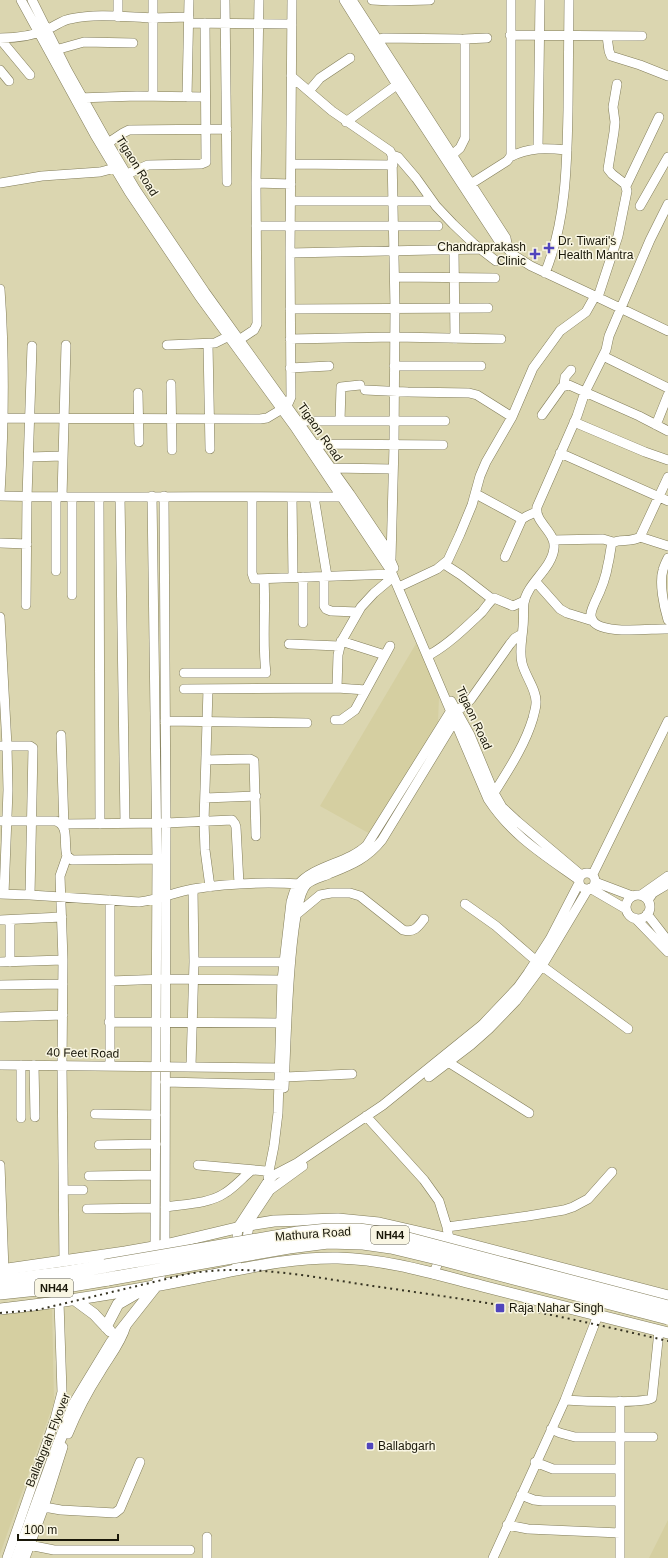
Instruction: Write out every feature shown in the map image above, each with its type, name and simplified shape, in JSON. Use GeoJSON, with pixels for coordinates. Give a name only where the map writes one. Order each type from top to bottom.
{"type":"FeatureCollection","features":[{"type":"Feature","properties":{"kind":"highway","name":"Mathura Road"},"geometry":{"type":"LineString","coordinates":[[2,1270],[65,1273],[298,1233],[359,1230],[393,1235],[668,1307]]}},
{"type":"Feature","properties":{"kind":"highway","name":"Mathura Road"},"geometry":{"type":"LineString","coordinates":[[0,1293],[66,1286],[289,1247],[328,1242],[363,1243],[391,1247],[668,1318]]}},
{"type":"Feature","properties":{"kind":"main road"},"geometry":{"type":"LineString","coordinates":[[2,1270],[64,1262],[160,1246],[243,1226],[274,1221],[338,1219],[379,1223],[668,1296]]}},
{"type":"Feature","properties":{"kind":"main road"},"geometry":{"type":"LineString","coordinates":[[192,1238],[194,1269],[199,1278]]}},
{"type":"Feature","properties":{"kind":"main road"},"geometry":{"type":"LineString","coordinates":[[152,1289],[159,1278],[160,1246]]}},
{"type":"Feature","properties":{"kind":"main road"},"geometry":{"type":"LineString","coordinates":[[120,1253],[126,1261],[129,1271],[126,1291]]}},
{"type":"Feature","properties":{"kind":"main road"},"geometry":{"type":"LineString","coordinates":[[106,1327],[118,1304],[130,1296],[152,1289],[269,1264],[337,1258],[378,1262],[433,1274],[664,1332]]}},
{"type":"Feature","properties":{"kind":"main road"},"geometry":{"type":"LineString","coordinates":[[0,1309],[75,1300],[126,1291],[152,1289]]}},
{"type":"Feature","properties":{"kind":"main road","name":"Ballabgrah Flyover"},"geometry":{"type":"LineString","coordinates":[[17,1558],[74,1404],[113,1340],[152,1289]]}},
{"type":"Feature","properties":{"kind":"main road"},"geometry":{"type":"LineString","coordinates":[[75,1300],[94,1314],[106,1327],[113,1340]]}},
{"type":"Feature","properties":{"kind":"street"},"geometry":{"type":"LineString","coordinates":[[21,0],[43,31]]}},
{"type":"Feature","properties":{"kind":"street","name":"Tigaon Road"},"geometry":{"type":"LineString","coordinates":[[32,0],[38,11],[43,31],[78,97],[108,143],[122,172],[161,227],[234,340],[285,408],[346,496],[383,543],[391,570],[403,585],[483,789],[495,809],[511,829],[524,840],[580,879]]}},
{"type":"Feature","properties":{"kind":"street"},"geometry":{"type":"LineString","coordinates":[[38,11],[40,0]]}},
{"type":"Feature","properties":{"kind":"street"},"geometry":{"type":"LineString","coordinates":[[118,0],[118,17]]}},
{"type":"Feature","properties":{"kind":"street"},"geometry":{"type":"LineString","coordinates":[[153,0],[153,96]]}},
{"type":"Feature","properties":{"kind":"street"},"geometry":{"type":"LineString","coordinates":[[187,97],[189,0]]}},
{"type":"Feature","properties":{"kind":"street"},"geometry":{"type":"LineString","coordinates":[[225,0],[227,182]]}},
{"type":"Feature","properties":{"kind":"street"},"geometry":{"type":"LineString","coordinates":[[168,345],[208,344],[222,340],[234,340],[254,330],[257,324],[256,183],[259,0]]}},
{"type":"Feature","properties":{"kind":"street"},"geometry":{"type":"LineString","coordinates":[[1,418],[260,419],[267,418],[285,408],[290,397],[292,0]]}},
{"type":"Feature","properties":{"kind":"street"},"geometry":{"type":"LineString","coordinates":[[372,0],[430,0]]}},
{"type":"Feature","properties":{"kind":"street"},"geometry":{"type":"LineString","coordinates":[[510,157],[511,0]]}},
{"type":"Feature","properties":{"kind":"street"},"geometry":{"type":"LineString","coordinates":[[538,148],[540,0]]}},
{"type":"Feature","properties":{"kind":"street"},"geometry":{"type":"LineString","coordinates":[[545,273],[556,246],[560,227],[567,150],[569,0]]}},
{"type":"Feature","properties":{"kind":"street"},"geometry":{"type":"LineString","coordinates":[[348,1],[467,186],[506,238],[508,249],[521,261],[668,331]]}},
{"type":"Feature","properties":{"kind":"street"},"geometry":{"type":"LineString","coordinates":[[0,38],[18,37],[43,31],[65,20],[75,18],[118,17],[189,20],[205,23],[292,24]]}},
{"type":"Feature","properties":{"kind":"street"},"geometry":{"type":"LineString","coordinates":[[0,183],[42,176],[122,172],[148,165],[206,163],[205,23]]}},
{"type":"Feature","properties":{"kind":"street"},"geometry":{"type":"LineString","coordinates":[[510,35],[539,34],[569,36],[642,36]]}},
{"type":"Feature","properties":{"kind":"street"},"geometry":{"type":"LineString","coordinates":[[607,36],[611,56],[668,76]]}},
{"type":"Feature","properties":{"kind":"street"},"geometry":{"type":"LineString","coordinates":[[0,38],[30,75]]}},
{"type":"Feature","properties":{"kind":"street"},"geometry":{"type":"LineString","coordinates":[[374,41],[382,38],[487,38]]}},
{"type":"Feature","properties":{"kind":"street"},"geometry":{"type":"LineString","coordinates":[[452,155],[460,148],[465,138],[466,45],[464,39]]}},
{"type":"Feature","properties":{"kind":"street"},"geometry":{"type":"LineString","coordinates":[[54,51],[84,42],[133,43]]}},
{"type":"Feature","properties":{"kind":"street"},"geometry":{"type":"LineString","coordinates":[[309,91],[320,78],[350,58]]}},
{"type":"Feature","properties":{"kind":"street"},"geometry":{"type":"LineString","coordinates":[[0,70],[9,81]]}},
{"type":"Feature","properties":{"kind":"street"},"geometry":{"type":"LineString","coordinates":[[291,76],[346,122],[390,151],[392,160],[395,252],[394,445],[391,570],[455,715]]}},
{"type":"Feature","properties":{"kind":"street"},"geometry":{"type":"LineString","coordinates":[[400,82],[452,155],[467,186]]}},
{"type":"Feature","properties":{"kind":"street"},"geometry":{"type":"LineString","coordinates":[[346,122],[400,82]]}},
{"type":"Feature","properties":{"kind":"street"},"geometry":{"type":"LineString","coordinates":[[403,585],[437,569],[444,564],[460,534],[476,494],[480,476],[486,462],[512,417],[533,368],[560,331],[586,312],[597,296],[618,236],[627,194],[626,186],[608,169],[614,132],[615,122],[613,107],[617,84]]}},
{"type":"Feature","properties":{"kind":"street"},"geometry":{"type":"LineString","coordinates":[[122,172],[96,137],[78,97],[205,97]]}},
{"type":"Feature","properties":{"kind":"street"},"geometry":{"type":"LineString","coordinates":[[626,186],[659,117]]}},
{"type":"Feature","properties":{"kind":"street"},"geometry":{"type":"LineString","coordinates":[[108,143],[130,130],[227,129]]}},
{"type":"Feature","properties":{"kind":"street"},"geometry":{"type":"LineString","coordinates":[[467,186],[510,157],[519,153],[538,148],[567,150]]}},
{"type":"Feature","properties":{"kind":"street"},"geometry":{"type":"LineString","coordinates":[[291,164],[392,160],[398,157],[416,178],[432,201],[480,249],[496,261]]}},
{"type":"Feature","properties":{"kind":"street"},"geometry":{"type":"LineString","coordinates":[[640,206],[668,157]]}},
{"type":"Feature","properties":{"kind":"street"},"geometry":{"type":"LineString","coordinates":[[256,183],[290,184]]}},
{"type":"Feature","properties":{"kind":"street"},"geometry":{"type":"LineString","coordinates":[[291,201],[432,201]]}},
{"type":"Feature","properties":{"kind":"street"},"geometry":{"type":"LineString","coordinates":[[494,793],[522,747],[530,728],[536,706],[535,696],[521,659],[520,643],[524,601],[544,571],[554,550],[553,540],[536,512],[585,392],[603,356],[620,309],[654,231],[667,208]]}},
{"type":"Feature","properties":{"kind":"street"},"geometry":{"type":"LineString","coordinates":[[256,226],[438,226]]}},
{"type":"Feature","properties":{"kind":"street"},"geometry":{"type":"LineString","coordinates":[[290,252],[395,252],[480,249]]}},
{"type":"Feature","properties":{"kind":"street"},"geometry":{"type":"LineString","coordinates":[[454,250],[455,339]]}},
{"type":"Feature","properties":{"kind":"street"},"geometry":{"type":"LineString","coordinates":[[395,277],[495,278]]}},
{"type":"Feature","properties":{"kind":"street"},"geometry":{"type":"LineString","coordinates":[[0,289],[4,349],[0,495],[59,497],[346,496]]}},
{"type":"Feature","properties":{"kind":"street"},"geometry":{"type":"LineString","coordinates":[[290,310],[454,307],[488,308]]}},
{"type":"Feature","properties":{"kind":"street"},"geometry":{"type":"LineString","coordinates":[[290,339],[501,339]]}},
{"type":"Feature","properties":{"kind":"street"},"geometry":{"type":"LineString","coordinates":[[56,571],[59,497],[65,419],[66,344]]}},
{"type":"Feature","properties":{"kind":"street"},"geometry":{"type":"LineString","coordinates":[[208,344],[210,449]]}},
{"type":"Feature","properties":{"kind":"street"},"geometry":{"type":"LineString","coordinates":[[26,605],[27,496],[32,346]]}},
{"type":"Feature","properties":{"kind":"street"},"geometry":{"type":"LineString","coordinates":[[603,356],[668,388]]}},
{"type":"Feature","properties":{"kind":"street"},"geometry":{"type":"LineString","coordinates":[[290,368],[329,366]]}},
{"type":"Feature","properties":{"kind":"street"},"geometry":{"type":"LineString","coordinates":[[394,366],[481,366]]}},
{"type":"Feature","properties":{"kind":"street"},"geometry":{"type":"LineString","coordinates":[[542,415],[564,385],[565,377],[571,370]]}},
{"type":"Feature","properties":{"kind":"street"},"geometry":{"type":"LineString","coordinates":[[171,384],[172,450]]}},
{"type":"Feature","properties":{"kind":"street"},"geometry":{"type":"LineString","coordinates":[[564,385],[569,385],[668,430]]}},
{"type":"Feature","properties":{"kind":"street"},"geometry":{"type":"LineString","coordinates":[[340,421],[341,387],[472,393],[512,417]]}},
{"type":"Feature","properties":{"kind":"street"},"geometry":{"type":"LineString","coordinates":[[138,393],[139,442]]}},
{"type":"Feature","properties":{"kind":"street"},"geometry":{"type":"LineString","coordinates":[[656,425],[668,395]]}},
{"type":"Feature","properties":{"kind":"street","name":"Tigaon Road"},"geometry":{"type":"LineString","coordinates":[[285,408],[298,421],[331,468],[346,496]]}},
{"type":"Feature","properties":{"kind":"street"},"geometry":{"type":"LineString","coordinates":[[298,421],[445,421]]}},
{"type":"Feature","properties":{"kind":"street"},"geometry":{"type":"LineString","coordinates":[[574,422],[645,452],[668,460]]}},
{"type":"Feature","properties":{"kind":"street"},"geometry":{"type":"LineString","coordinates":[[314,444],[443,446]]}},
{"type":"Feature","properties":{"kind":"street"},"geometry":{"type":"LineString","coordinates":[[560,453],[668,501]]}},
{"type":"Feature","properties":{"kind":"street"},"geometry":{"type":"LineString","coordinates":[[29,457],[63,456]]}},
{"type":"Feature","properties":{"kind":"street"},"geometry":{"type":"LineString","coordinates":[[331,468],[393,469]]}},
{"type":"Feature","properties":{"kind":"street"},"geometry":{"type":"LineString","coordinates":[[553,540],[603,539],[613,542],[634,540],[640,537],[668,477]]}},
{"type":"Feature","properties":{"kind":"street"},"geometry":{"type":"LineString","coordinates":[[476,494],[522,519]]}},
{"type":"Feature","properties":{"kind":"street"},"geometry":{"type":"LineString","coordinates":[[152,496],[156,823],[166,895],[161,980],[156,1023],[160,1066],[165,1082],[160,1246]]}},
{"type":"Feature","properties":{"kind":"street"},"geometry":{"type":"LineString","coordinates":[[160,1208],[155,1175],[156,1115],[160,1066],[166,1022],[161,980],[157,899],[166,823],[164,496]]}},
{"type":"Feature","properties":{"kind":"street"},"geometry":{"type":"LineString","coordinates":[[72,497],[72,595]]}},
{"type":"Feature","properties":{"kind":"street"},"geometry":{"type":"LineString","coordinates":[[99,497],[100,824]]}},
{"type":"Feature","properties":{"kind":"street"},"geometry":{"type":"LineString","coordinates":[[120,497],[125,823]]}},
{"type":"Feature","properties":{"kind":"street"},"geometry":{"type":"LineString","coordinates":[[252,497],[253,577],[257,580],[391,570]]}},
{"type":"Feature","properties":{"kind":"street"},"geometry":{"type":"LineString","coordinates":[[292,497],[303,624]]}},
{"type":"Feature","properties":{"kind":"street"},"geometry":{"type":"LineString","coordinates":[[314,497],[326,576],[324,606],[326,609],[331,611],[358,612]]}},
{"type":"Feature","properties":{"kind":"street"},"geometry":{"type":"LineString","coordinates":[[505,557],[522,519],[536,512]]}},
{"type":"Feature","properties":{"kind":"street"},"geometry":{"type":"LineString","coordinates":[[640,537],[668,546]]}},
{"type":"Feature","properties":{"kind":"street"},"geometry":{"type":"LineString","coordinates":[[592,621],[592,609],[606,575],[613,542]]}},
{"type":"Feature","properties":{"kind":"street"},"geometry":{"type":"LineString","coordinates":[[0,543],[27,544]]}},
{"type":"Feature","properties":{"kind":"street"},"geometry":{"type":"LineString","coordinates":[[668,558],[662,571],[662,578],[664,604],[668,620]]}},
{"type":"Feature","properties":{"kind":"street"},"geometry":{"type":"LineString","coordinates":[[444,564],[492,599],[496,598],[513,606],[524,601]]}},
{"type":"Feature","properties":{"kind":"street"},"geometry":{"type":"LineString","coordinates":[[338,688],[340,643],[358,612],[391,570]]}},
{"type":"Feature","properties":{"kind":"street"},"geometry":{"type":"LineString","coordinates":[[184,673],[266,673],[264,640],[264,579]]}},
{"type":"Feature","properties":{"kind":"street"},"geometry":{"type":"LineString","coordinates":[[536,582],[560,609],[592,621],[598,626],[617,629],[668,629]]}},
{"type":"Feature","properties":{"kind":"street"},"geometry":{"type":"LineString","coordinates":[[431,654],[441,649],[482,611],[492,599]]}},
{"type":"Feature","properties":{"kind":"street"},"geometry":{"type":"LineString","coordinates":[[0,617],[4,746],[8,790],[3,821],[2,894],[61,896],[139,902],[157,899],[166,895],[193,889],[210,887],[266,883],[302,884]]}},
{"type":"Feature","properties":{"kind":"street"},"geometry":{"type":"LineString","coordinates":[[240,1270],[236,1249],[243,1226],[271,1180],[282,1131],[280,1023],[282,980],[291,902],[302,884],[311,874],[354,854],[367,845],[455,715],[471,699],[510,644],[515,638],[522,634]]}},
{"type":"Feature","properties":{"kind":"street"},"geometry":{"type":"LineString","coordinates":[[289,644],[340,643],[384,655]]}},
{"type":"Feature","properties":{"kind":"street"},"geometry":{"type":"LineString","coordinates":[[335,720],[341,720],[351,714],[390,646]]}},
{"type":"Feature","properties":{"kind":"street"},"geometry":{"type":"LineString","coordinates":[[184,689],[338,688],[366,690]]}},
{"type":"Feature","properties":{"kind":"street"},"geometry":{"type":"LineString","coordinates":[[208,689],[204,822],[205,850],[210,887]]}},
{"type":"Feature","properties":{"kind":"street","name":"Tigaon Road"},"geometry":{"type":"LineString","coordinates":[[455,715],[470,735],[494,793],[508,814],[580,879]]}},
{"type":"Feature","properties":{"kind":"street"},"geometry":{"type":"LineString","coordinates":[[165,721],[307,723]]}},
{"type":"Feature","properties":{"kind":"street"},"geometry":{"type":"LineString","coordinates":[[271,1180],[368,1118],[448,1062],[497,1021],[516,1001],[539,963],[592,883],[668,721]]}},
{"type":"Feature","properties":{"kind":"street"},"geometry":{"type":"LineString","coordinates":[[61,735],[64,825],[67,856],[60,876],[63,960],[62,1065],[64,1262]]}},
{"type":"Feature","properties":{"kind":"street"},"geometry":{"type":"LineString","coordinates":[[4,746],[30,746],[33,748],[30,895]]}},
{"type":"Feature","properties":{"kind":"street"},"geometry":{"type":"LineString","coordinates":[[206,760],[250,759],[255,763],[256,836]]}},
{"type":"Feature","properties":{"kind":"street"},"geometry":{"type":"LineString","coordinates":[[205,798],[256,796]]}},
{"type":"Feature","properties":{"kind":"street"},"geometry":{"type":"LineString","coordinates":[[3,821],[56,821],[64,825],[232,820],[235,824],[239,884]]}},
{"type":"Feature","properties":{"kind":"street"},"geometry":{"type":"LineString","coordinates":[[67,856],[72,860],[161,859]]}},
{"type":"Feature","properties":{"kind":"street"},"geometry":{"type":"LineString","coordinates":[[368,1118],[482,1025],[518,987],[539,963],[580,879],[588,872],[592,883],[626,908],[631,916],[635,918],[668,952]]}},
{"type":"Feature","properties":{"kind":"street"},"geometry":{"type":"LineString","coordinates":[[640,897],[668,876]]}},
{"type":"Feature","properties":{"kind":"street"},"geometry":{"type":"LineString","coordinates":[[580,879],[582,888],[592,883],[640,897],[650,905],[647,914],[640,919],[635,918]]}},
{"type":"Feature","properties":{"kind":"street"},"geometry":{"type":"LineString","coordinates":[[282,1076],[291,960],[302,884]]}},
{"type":"Feature","properties":{"kind":"street"},"geometry":{"type":"LineString","coordinates":[[626,908],[626,904],[640,897],[653,893],[668,884]]}},
{"type":"Feature","properties":{"kind":"street"},"geometry":{"type":"LineString","coordinates":[[191,1066],[194,962],[193,889]]}},
{"type":"Feature","properties":{"kind":"street"},"geometry":{"type":"LineString","coordinates":[[297,914],[320,896],[332,893],[350,893],[360,896],[403,930],[409,932],[416,930],[424,919]]}},
{"type":"Feature","properties":{"kind":"street"},"geometry":{"type":"LineString","coordinates":[[110,900],[110,1066]]}},
{"type":"Feature","properties":{"kind":"street"},"geometry":{"type":"LineString","coordinates":[[465,904],[496,926],[539,963],[628,1028]]}},
{"type":"Feature","properties":{"kind":"street"},"geometry":{"type":"LineString","coordinates":[[647,914],[668,941]]}},
{"type":"Feature","properties":{"kind":"street"},"geometry":{"type":"LineString","coordinates":[[0,920],[62,917]]}},
{"type":"Feature","properties":{"kind":"street"},"geometry":{"type":"LineString","coordinates":[[10,920],[10,962]]}},
{"type":"Feature","properties":{"kind":"street"},"geometry":{"type":"LineString","coordinates":[[0,962],[63,960]]}},
{"type":"Feature","properties":{"kind":"street"},"geometry":{"type":"LineString","coordinates":[[194,962],[284,962]]}},
{"type":"Feature","properties":{"kind":"street"},"geometry":{"type":"LineString","coordinates":[[110,981],[282,980]]}},
{"type":"Feature","properties":{"kind":"street"},"geometry":{"type":"LineString","coordinates":[[0,985],[63,984]]}},
{"type":"Feature","properties":{"kind":"street"},"geometry":{"type":"LineString","coordinates":[[0,1017],[63,1015]]}},
{"type":"Feature","properties":{"kind":"street"},"geometry":{"type":"LineString","coordinates":[[109,1022],[280,1023]]}},
{"type":"Feature","properties":{"kind":"street"},"geometry":{"type":"LineString","coordinates":[[448,1062],[529,1114]]}},
{"type":"Feature","properties":{"kind":"street"},"geometry":{"type":"LineString","coordinates":[[21,1064],[21,1118]]}},
{"type":"Feature","properties":{"kind":"street","name":"40 Feet Road"},"geometry":{"type":"LineString","coordinates":[[0,1065],[191,1066],[282,1076]]}},
{"type":"Feature","properties":{"kind":"street"},"geometry":{"type":"LineString","coordinates":[[34,1065],[35,1117]]}},
{"type":"Feature","properties":{"kind":"street"},"geometry":{"type":"LineString","coordinates":[[165,1082],[352,1074]]}},
{"type":"Feature","properties":{"kind":"street"},"geometry":{"type":"LineString","coordinates":[[95,1114],[156,1115]]}},
{"type":"Feature","properties":{"kind":"street"},"geometry":{"type":"LineString","coordinates":[[368,1118],[432,1190],[439,1201],[447,1227],[449,1240],[433,1274]]}},
{"type":"Feature","properties":{"kind":"street"},"geometry":{"type":"LineString","coordinates":[[99,1145],[156,1144]]}},
{"type":"Feature","properties":{"kind":"street"},"geometry":{"type":"LineString","coordinates":[[0,1165],[2,1270]]}},
{"type":"Feature","properties":{"kind":"street"},"geometry":{"type":"LineString","coordinates":[[198,1165],[252,1170],[271,1180]]}},
{"type":"Feature","properties":{"kind":"street"},"geometry":{"type":"LineString","coordinates":[[86,1209],[160,1208],[205,1201],[227,1192],[252,1170]]}},
{"type":"Feature","properties":{"kind":"street"},"geometry":{"type":"LineString","coordinates":[[447,1227],[528,1216],[573,1208],[588,1199],[612,1172]]}},
{"type":"Feature","properties":{"kind":"street"},"geometry":{"type":"LineString","coordinates":[[89,1176],[155,1175]]}},
{"type":"Feature","properties":{"kind":"street"},"geometry":{"type":"LineString","coordinates":[[64,1190],[83,1190]]}},
{"type":"Feature","properties":{"kind":"street"},"geometry":{"type":"LineString","coordinates":[[7,1558],[55,1419],[62,1392],[60,1302]]}},
{"type":"Feature","properties":{"kind":"street"},"geometry":{"type":"LineString","coordinates":[[493,1558],[565,1400],[598,1315]]}},
{"type":"Feature","properties":{"kind":"street"},"geometry":{"type":"LineString","coordinates":[[25,1558],[72,1424],[100,1372],[122,1338],[127,1322]]}},
{"type":"Feature","properties":{"kind":"street"},"geometry":{"type":"LineString","coordinates":[[565,1400],[620,1401],[646,1400],[652,1398],[664,1332]]}},
{"type":"Feature","properties":{"kind":"street"},"geometry":{"type":"LineString","coordinates":[[620,1401],[620,1558]]}},
{"type":"Feature","properties":{"kind":"street"},"geometry":{"type":"LineString","coordinates":[[551,1429],[576,1437],[653,1437]]}},
{"type":"Feature","properties":{"kind":"street"},"geometry":{"type":"LineString","coordinates":[[44,1507],[61,1510],[115,1513],[120,1509],[140,1462]]}},
{"type":"Feature","properties":{"kind":"street"},"geometry":{"type":"LineString","coordinates":[[536,1462],[553,1469],[620,1469]]}},
{"type":"Feature","properties":{"kind":"street"},"geometry":{"type":"LineString","coordinates":[[521,1495],[543,1502],[620,1501]]}},
{"type":"Feature","properties":{"kind":"street"},"geometry":{"type":"LineString","coordinates":[[507,1526],[528,1529],[620,1533]]}},
{"type":"Feature","properties":{"kind":"street"},"geometry":{"type":"LineString","coordinates":[[207,1537],[207,1558]]}},
{"type":"Feature","properties":{"kind":"street"},"geometry":{"type":"LineString","coordinates":[[29,1545],[82,1554],[166,1554],[190,1550]]}},
{"type":"Feature","properties":{"kind":"shaded area"},"geometry":{"type":"Polygon","coordinates":[[[417,642],[433,672],[439,698],[438,722],[372,835],[320,806],[417,642]]]}},
{"type":"Feature","properties":{"kind":"shaded area"},"geometry":{"type":"Polygon","coordinates":[[[52,1306],[54,1402],[0,1554],[0,1310],[52,1306]]]}},
{"type":"Feature","properties":{"kind":"shaded area"},"geometry":{"type":"Polygon","coordinates":[[[668,1520],[668,1558],[649,1558],[668,1520]]]}},
{"type":"Feature","properties":{"kind":"railway"},"geometry":{"type":"LineString","coordinates":[[0,1313],[37,1310],[187,1274],[234,1270],[280,1272],[452,1297],[563,1317],[668,1341]]}},
{"type":"Feature","properties":{"kind":"place","name":"Dr. Tiwari's Health Mantra"},"geometry":{"type":"Point","coordinates":[549,248]}},
{"type":"Feature","properties":{"kind":"place","name":"Chandraprakash Clinic"},"geometry":{"type":"Point","coordinates":[535,254]}},
{"type":"Feature","properties":{"kind":"place","name":"Raja Nahar Singh"},"geometry":{"type":"Point","coordinates":[500,1308]}},
{"type":"Feature","properties":{"kind":"place","name":"Ballabgarh"},"geometry":{"type":"Point","coordinates":[370,1446]}}]}
